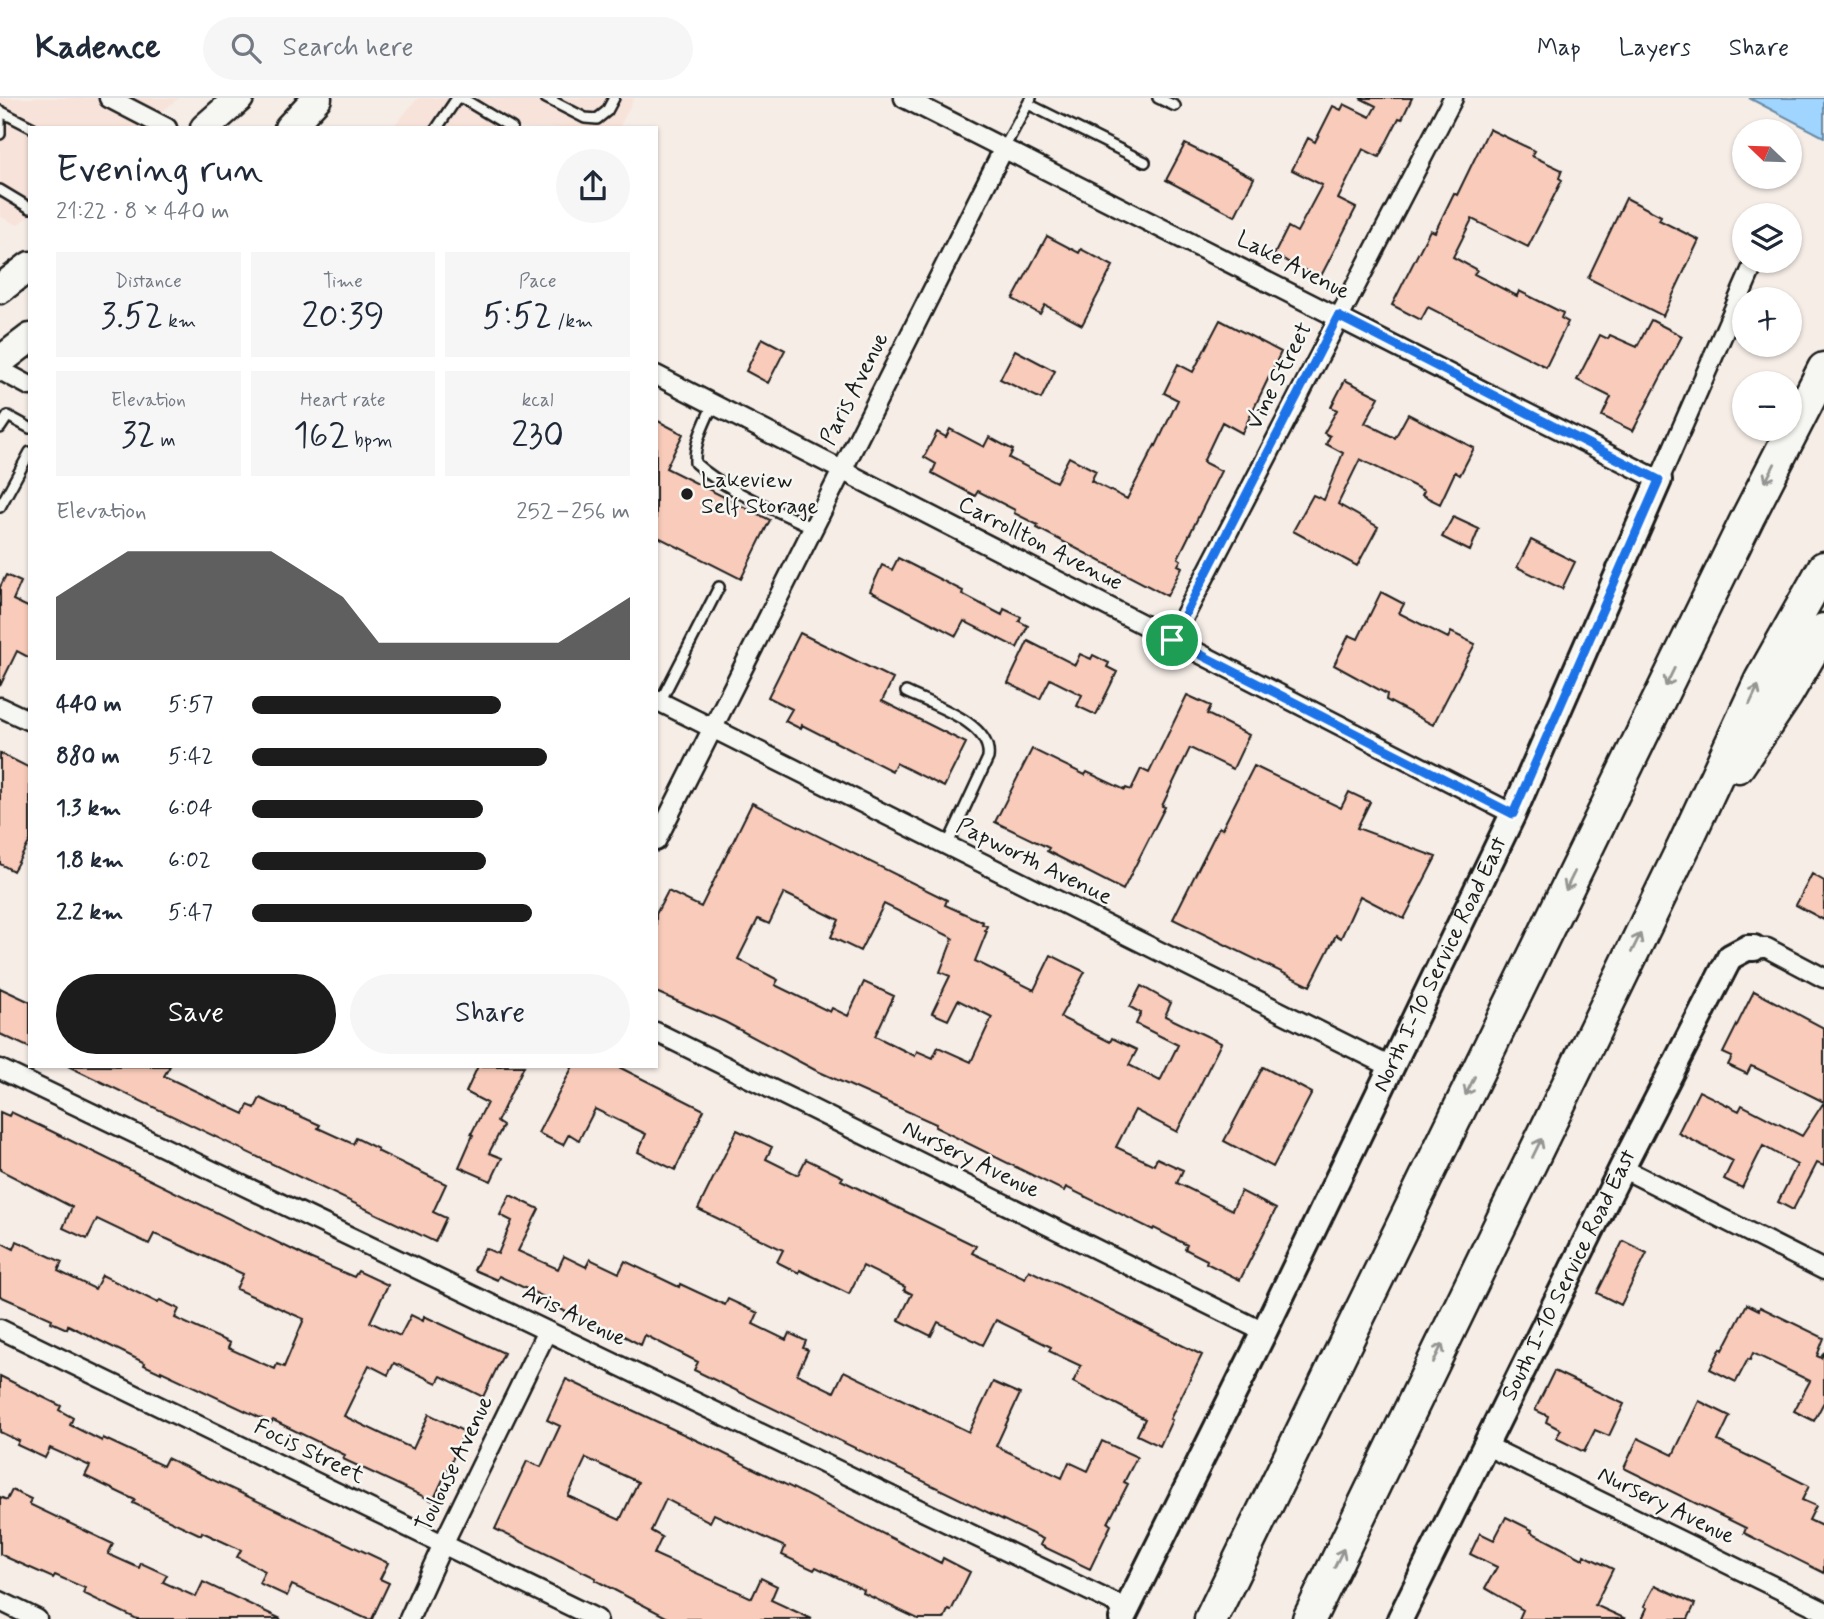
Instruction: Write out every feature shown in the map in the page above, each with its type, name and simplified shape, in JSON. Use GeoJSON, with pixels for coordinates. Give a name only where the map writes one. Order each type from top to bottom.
{"type":"FeatureCollection","features":[{"type":"Feature","properties":{"kind":"highway"},"geometry":{"type":"LineString","coordinates":[[1211,1619],[1748,517],[1824,369]]}},
{"type":"Feature","properties":{"kind":"highway"},"geometry":{"type":"LineString","coordinates":[[1309,1619],[1684,846],[1761,680],[1824,568]]}},
{"type":"Feature","properties":{"kind":"highway"},"geometry":{"type":"LineString","coordinates":[[1684,846],[1786,695],[1824,631]]}},
{"type":"Feature","properties":{"kind":"main road"},"geometry":{"type":"LineString","coordinates":[[207,126],[239,98]]}},
{"type":"Feature","properties":{"kind":"main road"},"geometry":{"type":"LineString","coordinates":[[291,126],[317,98]]}},
{"type":"Feature","properties":{"kind":"main road"},"geometry":{"type":"LineString","coordinates":[[0,289],[28,268]]}},
{"type":"Feature","properties":{"kind":"main road"},"geometry":{"type":"LineString","coordinates":[[0,361],[28,340]]}},
{"type":"Feature","properties":{"kind":"street"},"geometry":{"type":"LineString","coordinates":[[109,98],[163,126]]}},
{"type":"Feature","properties":{"kind":"street","name":"Lake Avenue"},"geometry":{"type":"LineString","coordinates":[[904,98],[1659,480]]}},
{"type":"Feature","properties":{"kind":"street","name":"Vine Street"},"geometry":{"type":"LineString","coordinates":[[1172,640],[1453,98]]}},
{"type":"Feature","properties":{"kind":"street","name":"Paris Avenue"},"geometry":{"type":"LineString","coordinates":[[658,837],[1004,148]]}},
{"type":"Feature","properties":{"kind":"street","name":"North I-10 Service Road East"},"geometry":{"type":"LineString","coordinates":[[1124,1614],[1264,1332],[1513,814],[1750,273]]}},
{"type":"Feature","properties":{"kind":"street"},"geometry":{"type":"LineString","coordinates":[[0,370],[28,385]]}},
{"type":"Feature","properties":{"kind":"street","name":"Carrollton Avenue"},"geometry":{"type":"LineString","coordinates":[[658,376],[1513,814]]}},
{"type":"Feature","properties":{"kind":"street","name":"Papworth Avenue"},"geometry":{"type":"LineString","coordinates":[[658,701],[1391,1067]]}},
{"type":"Feature","properties":{"kind":"street"},"geometry":{"type":"LineString","coordinates":[[0,707],[28,720]]}},
{"type":"Feature","properties":{"kind":"street","name":"South I-10 Service Road East"},"geometry":{"type":"LineString","coordinates":[[1400,1619],[1622,1168],[1730,957],[1747,948],[1754,948]]}},
{"type":"Feature","properties":{"kind":"street"},"geometry":{"type":"LineString","coordinates":[[1754,948],[1766,948],[1824,978]]}},
{"type":"Feature","properties":{"kind":"street","name":"Nursery Avenue"},"geometry":{"type":"LineString","coordinates":[[658,1033],[1264,1332]]}},
{"type":"Feature","properties":{"kind":"street","name":"Aris Avenue"},"geometry":{"type":"LineString","coordinates":[[0,1069],[547,1331],[1124,1614]]}},
{"type":"Feature","properties":{"kind":"street"},"geometry":{"type":"LineString","coordinates":[[1622,1168],[1824,1270]]}},
{"type":"Feature","properties":{"kind":"street","name":"Focis Street"},"geometry":{"type":"LineString","coordinates":[[0,1329],[597,1619]]}},
{"type":"Feature","properties":{"kind":"street","name":"Toulouse Avenue"},"geometry":{"type":"LineString","coordinates":[[409,1619],[547,1331]]}},
{"type":"Feature","properties":{"kind":"street","name":"Nursery Avenue"},"geometry":{"type":"LineString","coordinates":[[1485,1445],[1824,1611]]}},
{"type":"Feature","properties":{"kind":"street"},"geometry":{"type":"LineString","coordinates":[[0,1601],[37,1619]]}},
{"type":"Feature","properties":{"kind":"lane"},"geometry":{"type":"LineString","coordinates":[[439,126],[460,98],[509,126]]}},
{"type":"Feature","properties":{"kind":"lane"},"geometry":{"type":"LineString","coordinates":[[546,98],[585,118],[597,119],[607,111],[614,98]]}},
{"type":"Feature","properties":{"kind":"lane"},"geometry":{"type":"LineString","coordinates":[[1158,98],[1175,106]]}},
{"type":"Feature","properties":{"kind":"lane"},"geometry":{"type":"LineString","coordinates":[[1004,148],[1030,101],[1146,162]]}},
{"type":"Feature","properties":{"kind":"lane"},"geometry":{"type":"LineString","coordinates":[[0,111],[29,126]]}},
{"type":"Feature","properties":{"kind":"lane"},"geometry":{"type":"LineString","coordinates":[[0,119],[0,134]]}},
{"type":"Feature","properties":{"kind":"lane"},"geometry":{"type":"LineString","coordinates":[[0,190],[28,207]]}},
{"type":"Feature","properties":{"kind":"lane"},"geometry":{"type":"LineString","coordinates":[[713,404],[699,437],[695,463],[704,472],[813,528]]}},
{"type":"Feature","properties":{"kind":"lane"},"geometry":{"type":"LineString","coordinates":[[0,428],[8,416],[28,427]]}},
{"type":"Feature","properties":{"kind":"lane"},"geometry":{"type":"LineString","coordinates":[[0,507],[28,456]]}},
{"type":"Feature","properties":{"kind":"lane"},"geometry":{"type":"LineString","coordinates":[[658,701],[719,587]]}},
{"type":"Feature","properties":{"kind":"lane"},"geometry":{"type":"LineString","coordinates":[[906,692],[971,724],[983,734],[989,744],[988,758],[947,846]]}},
{"type":"Feature","properties":{"kind":"shaded area"},"geometry":{"type":"Polygon","coordinates":[[[0,98],[179,98],[144,126],[28,126],[28,217],[17,225],[0,216],[0,98]]]}},
{"type":"Feature","properties":{"kind":"shaded area"},"geometry":{"type":"Polygon","coordinates":[[[418,98],[634,98],[620,126],[394,126],[418,98]]]}},
{"type":"Feature","properties":{"kind":"water"},"geometry":{"type":"Polygon","coordinates":[[[1749,98],[1824,98],[1824,137],[1802,126],[1802,119],[1789,119],[1749,98]]]}},
{"type":"Feature","properties":{"kind":"building"},"geometry":{"type":"Polygon","coordinates":[[[1360,98],[1412,98],[1379,157],[1363,149],[1338,199],[1356,208],[1320,278],[1274,255],[1288,227],[1297,232],[1322,185],[1292,170],[1308,138],[1315,142],[1333,106],[1341,110],[1344,104],[1370,117],[1376,106],[1360,98]]]}},
{"type":"Feature","properties":{"kind":"building"},"geometry":{"type":"Polygon","coordinates":[[[1489,129],[1535,151],[1532,156],[1562,170],[1559,178],[1562,180],[1528,247],[1472,219],[1453,257],[1477,270],[1474,274],[1517,296],[1519,291],[1563,313],[1561,318],[1568,322],[1546,367],[1428,307],[1421,320],[1392,305],[1430,230],[1435,232],[1454,193],[1457,195],[1489,129]]]}},
{"type":"Feature","properties":{"kind":"building"},"geometry":{"type":"Polygon","coordinates":[[[1185,144],[1254,178],[1235,216],[1166,180],[1185,144]]]}},
{"type":"Feature","properties":{"kind":"building"},"geometry":{"type":"Polygon","coordinates":[[[1626,198],[1661,216],[1659,220],[1699,240],[1663,316],[1588,278],[1626,198]]]}},
{"type":"Feature","properties":{"kind":"building"},"geometry":{"type":"Polygon","coordinates":[[[1047,236],[1079,253],[1081,249],[1113,266],[1082,325],[1045,305],[1040,314],[1013,299],[1047,236]]]}},
{"type":"Feature","properties":{"kind":"building"},"geometry":{"type":"Polygon","coordinates":[[[1220,320],[1281,352],[1242,433],[1222,422],[1203,462],[1221,471],[1178,558],[1181,560],[1178,565],[1182,567],[1167,596],[1037,528],[1038,525],[1014,513],[1015,510],[978,491],[975,496],[932,473],[936,464],[924,457],[937,432],[946,437],[950,429],[984,447],[989,437],[1013,450],[1009,458],[1056,482],[1069,457],[1096,471],[1091,481],[1127,499],[1178,400],[1164,393],[1178,364],[1193,372],[1220,320]]]}},
{"type":"Feature","properties":{"kind":"building"},"geometry":{"type":"Polygon","coordinates":[[[1651,320],[1682,336],[1633,431],[1602,416],[1611,397],[1577,380],[1600,335],[1608,339],[1610,335],[1637,347],[1651,320]]]}},
{"type":"Feature","properties":{"kind":"building"},"geometry":{"type":"Polygon","coordinates":[[[762,338],[785,350],[768,383],[746,371],[762,338]]]}},
{"type":"Feature","properties":{"kind":"building"},"geometry":{"type":"Polygon","coordinates":[[[1015,350],[1055,371],[1041,399],[1000,379],[1015,350]]]}},
{"type":"Feature","properties":{"kind":"building"},"geometry":{"type":"Polygon","coordinates":[[[1345,380],[1379,397],[1365,423],[1395,438],[1408,414],[1474,448],[1460,475],[1455,472],[1440,504],[1422,495],[1424,491],[1360,459],[1338,504],[1378,527],[1357,566],[1293,531],[1313,495],[1324,500],[1343,453],[1326,444],[1330,436],[1324,433],[1337,410],[1331,407],[1345,380]]]}},
{"type":"Feature","properties":{"kind":"building","name":"Lakeview Self Storage"},"geometry":{"type":"Polygon","coordinates":[[[658,421],[683,434],[666,468],[770,520],[741,579],[658,537],[658,421]]]}},
{"type":"Feature","properties":{"kind":"building"},"geometry":{"type":"Polygon","coordinates":[[[1453,517],[1479,529],[1470,551],[1442,537],[1453,517]]]}},
{"type":"Feature","properties":{"kind":"building"},"geometry":{"type":"Polygon","coordinates":[[[1531,540],[1575,562],[1562,589],[1517,567],[1531,540]]]}},
{"type":"Feature","properties":{"kind":"building"},"geometry":{"type":"Polygon","coordinates":[[[898,558],[963,591],[962,594],[1002,615],[1004,609],[1021,617],[1019,621],[1028,626],[1017,648],[964,621],[956,636],[870,591],[882,565],[892,570],[898,558]]]}},
{"type":"Feature","properties":{"kind":"building"},"geometry":{"type":"Polygon","coordinates":[[[6,575],[21,582],[13,600],[28,607],[28,657],[17,651],[0,686],[0,587],[6,575]]]}},
{"type":"Feature","properties":{"kind":"building"},"geometry":{"type":"Polygon","coordinates":[[[1381,592],[1404,604],[1399,613],[1448,638],[1451,632],[1475,644],[1433,725],[1386,700],[1387,694],[1334,665],[1349,635],[1358,639],[1381,592]]]}},
{"type":"Feature","properties":{"kind":"building"},"geometry":{"type":"Polygon","coordinates":[[[800,633],[893,679],[882,701],[966,743],[944,787],[896,763],[892,771],[802,725],[801,729],[785,721],[792,709],[768,697],[800,633]]]}},
{"type":"Feature","properties":{"kind":"building"},"geometry":{"type":"Polygon","coordinates":[[[1028,641],[1075,665],[1080,654],[1091,659],[1093,655],[1109,663],[1107,667],[1117,672],[1096,715],[1077,706],[1082,695],[1050,679],[1040,699],[1008,683],[1028,641]]]}},
{"type":"Feature","properties":{"kind":"building"},"geometry":{"type":"Polygon","coordinates":[[[1187,695],[1211,706],[1207,714],[1249,735],[1233,769],[1190,748],[1162,806],[1165,807],[1123,890],[1047,851],[1049,848],[995,822],[1032,749],[1085,775],[1087,772],[1125,790],[1131,790],[1141,769],[1149,773],[1187,695]]]}},
{"type":"Feature","properties":{"kind":"building"},"geometry":{"type":"Polygon","coordinates":[[[0,753],[28,767],[28,845],[13,871],[0,864],[0,753]]]}},
{"type":"Feature","properties":{"kind":"building"},"geometry":{"type":"Polygon","coordinates":[[[1254,766],[1341,808],[1349,792],[1370,802],[1357,828],[1436,857],[1404,919],[1360,896],[1341,938],[1336,935],[1310,986],[1173,919],[1219,827],[1222,829],[1254,766]]]}},
{"type":"Feature","properties":{"kind":"building"},"geometry":{"type":"Polygon","coordinates":[[[752,803],[947,900],[945,905],[983,922],[987,931],[975,961],[1034,990],[1051,955],[1085,972],[1060,1017],[1110,1042],[1112,1038],[1137,1050],[1129,1065],[1160,1081],[1178,1045],[1136,1024],[1141,1013],[1130,1007],[1141,986],[1171,1003],[1165,1016],[1221,1043],[1177,1132],[1135,1110],[1116,1147],[1154,1165],[1157,1158],[1183,1170],[1177,1183],[1232,1210],[1241,1191],[1276,1209],[1240,1280],[1206,1263],[1207,1260],[1185,1249],[1187,1245],[1154,1228],[1153,1230],[1066,1187],[1064,1191],[935,1127],[936,1124],[815,1070],[725,1022],[658,993],[658,910],[668,891],[701,907],[752,803]],[[784,893],[769,924],[758,919],[738,959],[778,980],[775,985],[830,1012],[832,1008],[848,1016],[864,982],[894,996],[875,1036],[915,1056],[917,1051],[933,1058],[938,1047],[971,1062],[992,1017],[958,1000],[948,1020],[932,1013],[950,976],[940,972],[953,938],[884,904],[860,951],[831,937],[839,920],[784,893]]]}},
{"type":"Feature","properties":{"kind":"building"},"geometry":{"type":"Polygon","coordinates":[[[1812,874],[1824,881],[1824,920],[1796,905],[1812,874]]]}},
{"type":"Feature","properties":{"kind":"building"},"geometry":{"type":"Polygon","coordinates":[[[0,988],[28,1001],[28,1047],[0,1034],[0,988]]]}},
{"type":"Feature","properties":{"kind":"building"},"geometry":{"type":"Polygon","coordinates":[[[1754,991],[1824,1028],[1824,1102],[1751,1066],[1747,1074],[1728,1065],[1732,1057],[1723,1053],[1754,991]]]}},
{"type":"Feature","properties":{"kind":"building"},"geometry":{"type":"Polygon","coordinates":[[[1263,1067],[1312,1093],[1273,1167],[1224,1141],[1263,1067]]]}},
{"type":"Feature","properties":{"kind":"building"},"geometry":{"type":"Polygon","coordinates":[[[72,1068],[169,1068],[164,1076],[244,1114],[248,1105],[255,1108],[260,1098],[320,1125],[318,1128],[353,1144],[356,1138],[446,1184],[433,1212],[446,1218],[435,1242],[72,1068]]]}},
{"type":"Feature","properties":{"kind":"building"},"geometry":{"type":"Polygon","coordinates":[[[477,1068],[523,1068],[497,1122],[503,1126],[489,1153],[502,1158],[491,1181],[459,1167],[473,1135],[471,1134],[487,1103],[466,1092],[477,1068]]]}},
{"type":"Feature","properties":{"kind":"building"},"geometry":{"type":"Polygon","coordinates":[[[572,1068],[621,1068],[704,1110],[675,1170],[638,1152],[646,1134],[595,1109],[579,1140],[569,1134],[563,1145],[538,1133],[572,1068]]]}},
{"type":"Feature","properties":{"kind":"building"},"geometry":{"type":"Polygon","coordinates":[[[1699,1091],[1739,1111],[1742,1105],[1802,1136],[1824,1102],[1824,1166],[1817,1163],[1793,1210],[1778,1202],[1797,1165],[1763,1146],[1742,1188],[1724,1179],[1733,1161],[1678,1133],[1699,1091]]]}},
{"type":"Feature","properties":{"kind":"building"},"geometry":{"type":"Polygon","coordinates":[[[0,1112],[9,1116],[11,1112],[307,1257],[354,1277],[358,1271],[388,1285],[370,1322],[400,1336],[411,1315],[423,1321],[424,1316],[504,1353],[483,1397],[441,1376],[437,1383],[394,1363],[388,1375],[369,1365],[344,1416],[413,1449],[429,1414],[465,1432],[433,1501],[343,1459],[345,1455],[273,1420],[271,1423],[144,1365],[145,1363],[68,1325],[67,1329],[51,1322],[52,1319],[0,1296],[0,1242],[14,1249],[17,1241],[62,1262],[58,1271],[95,1289],[102,1275],[158,1303],[160,1300],[179,1309],[175,1318],[230,1343],[228,1348],[275,1369],[277,1364],[284,1367],[304,1319],[236,1289],[243,1274],[154,1234],[149,1244],[97,1219],[87,1239],[63,1228],[72,1207],[0,1170],[0,1112]]]}},
{"type":"Feature","properties":{"kind":"building"},"geometry":{"type":"Polygon","coordinates":[[[737,1130],[772,1147],[766,1159],[798,1175],[806,1159],[843,1177],[841,1180],[976,1246],[972,1253],[1025,1278],[1029,1270],[1202,1355],[1170,1419],[1172,1420],[1160,1446],[1137,1435],[1145,1419],[1073,1382],[1081,1366],[1049,1351],[1051,1347],[996,1320],[983,1345],[938,1322],[931,1336],[899,1320],[912,1294],[904,1290],[905,1287],[863,1266],[849,1294],[777,1262],[783,1250],[698,1209],[737,1130]]]}},
{"type":"Feature","properties":{"kind":"building"},"geometry":{"type":"Polygon","coordinates":[[[510,1195],[539,1209],[518,1251],[558,1269],[564,1256],[586,1267],[590,1259],[619,1273],[625,1261],[725,1305],[728,1299],[758,1313],[753,1324],[786,1340],[789,1333],[806,1341],[803,1348],[808,1350],[797,1374],[834,1392],[844,1371],[969,1432],[993,1382],[1020,1394],[996,1446],[1062,1478],[1069,1462],[1088,1471],[1102,1441],[1137,1457],[1124,1482],[1128,1484],[1108,1523],[1111,1525],[1090,1569],[1040,1545],[1043,1539],[694,1370],[698,1362],[645,1335],[641,1345],[620,1334],[618,1339],[543,1300],[544,1297],[499,1276],[497,1280],[474,1270],[485,1248],[498,1254],[512,1221],[500,1215],[510,1195]]]}},
{"type":"Feature","properties":{"kind":"building"},"geometry":{"type":"Polygon","coordinates":[[[1623,1241],[1647,1253],[1621,1305],[1597,1293],[1623,1241]]]}},
{"type":"Feature","properties":{"kind":"building"},"geometry":{"type":"Polygon","coordinates":[[[1747,1304],[1759,1310],[1760,1307],[1824,1338],[1817,1356],[1821,1358],[1824,1352],[1824,1402],[1814,1421],[1794,1411],[1810,1381],[1753,1353],[1736,1382],[1710,1369],[1747,1304]]]}},
{"type":"Feature","properties":{"kind":"building"},"geometry":{"type":"Polygon","coordinates":[[[1554,1371],[1624,1404],[1609,1436],[1595,1430],[1584,1452],[1556,1438],[1561,1430],[1546,1422],[1548,1416],[1535,1410],[1554,1371]]]}},
{"type":"Feature","properties":{"kind":"building"},"geometry":{"type":"Polygon","coordinates":[[[0,1376],[61,1406],[59,1410],[73,1418],[70,1425],[102,1441],[103,1438],[163,1466],[167,1458],[388,1563],[380,1579],[389,1583],[372,1619],[292,1585],[287,1596],[259,1583],[265,1571],[237,1557],[241,1550],[202,1532],[201,1535],[133,1503],[135,1500],[85,1476],[90,1466],[50,1448],[45,1458],[17,1445],[19,1441],[0,1432],[0,1376]]]}},
{"type":"Feature","properties":{"kind":"building"},"geometry":{"type":"Polygon","coordinates":[[[566,1379],[713,1448],[941,1563],[943,1558],[970,1572],[951,1611],[948,1610],[944,1619],[918,1619],[816,1567],[814,1570],[782,1555],[785,1547],[714,1514],[710,1522],[666,1499],[651,1531],[662,1537],[654,1554],[752,1598],[761,1578],[777,1586],[771,1600],[812,1619],[670,1619],[595,1580],[596,1578],[495,1529],[527,1461],[541,1467],[560,1426],[547,1420],[566,1379]],[[586,1458],[568,1496],[620,1520],[638,1482],[586,1458]]]}},
{"type":"Feature","properties":{"kind":"building"},"geometry":{"type":"Polygon","coordinates":[[[1699,1401],[1730,1416],[1718,1441],[1809,1486],[1802,1500],[1816,1506],[1809,1520],[1824,1527],[1824,1573],[1744,1533],[1746,1528],[1624,1468],[1638,1438],[1673,1455],[1699,1401]]]}},
{"type":"Feature","properties":{"kind":"building"},"geometry":{"type":"Polygon","coordinates":[[[12,1490],[31,1499],[29,1504],[113,1544],[108,1554],[139,1568],[141,1563],[167,1575],[163,1582],[196,1597],[203,1582],[281,1619],[137,1619],[83,1593],[85,1588],[55,1575],[53,1578],[8,1558],[0,1554],[0,1497],[7,1500],[12,1490]]]}},
{"type":"Feature","properties":{"kind":"building"},"geometry":{"type":"Polygon","coordinates":[[[1506,1517],[1583,1559],[1584,1555],[1613,1569],[1595,1605],[1626,1619],[1519,1619],[1523,1610],[1485,1588],[1497,1567],[1470,1554],[1480,1533],[1494,1540],[1506,1517]]]}},
{"type":"Feature","properties":{"kind":"building"},"geometry":{"type":"Polygon","coordinates":[[[1655,1585],[1695,1604],[1688,1619],[1642,1619],[1647,1608],[1644,1606],[1655,1585]]]}},
{"type":"Feature","properties":{"kind":"place","name":"Lakeview Self Storage"},"geometry":{"type":"Point","coordinates":[687,494]}},
{"type":"Feature","properties":{"kind":"route"},"geometry":{"type":"LineString","coordinates":[[1338,316],[1659,480],[1513,814],[1172,640],[1338,316]]}}]}
